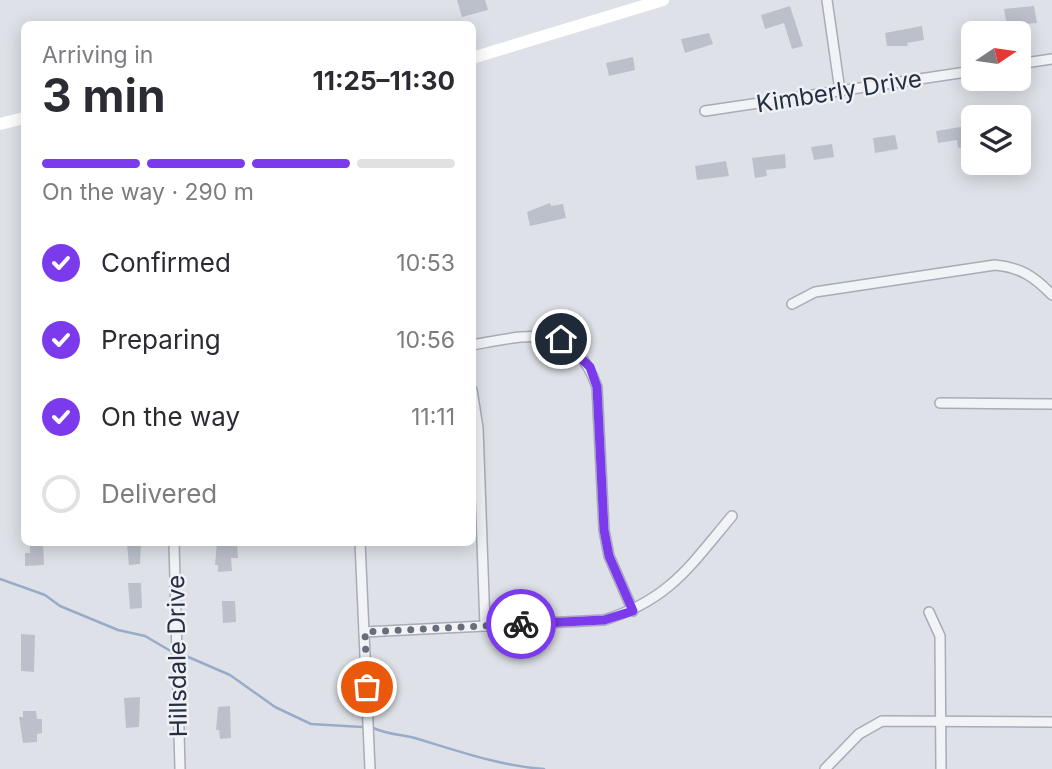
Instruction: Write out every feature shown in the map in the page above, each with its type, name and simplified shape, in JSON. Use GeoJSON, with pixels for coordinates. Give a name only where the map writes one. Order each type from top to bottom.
{"type":"FeatureCollection","features":[{"type":"Feature","properties":{"kind":"main road"},"geometry":{"type":"LineString","coordinates":[[476,57],[663,0]]}},
{"type":"Feature","properties":{"kind":"main road"},"geometry":{"type":"LineString","coordinates":[[0,124],[21,119]]}},
{"type":"Feature","properties":{"kind":"street"},"geometry":{"type":"LineString","coordinates":[[827,0],[840,91]]}},
{"type":"Feature","properties":{"kind":"street"},"geometry":{"type":"LineString","coordinates":[[1031,62],[1052,59]]}},
{"type":"Feature","properties":{"kind":"street","name":"Kimberly Drive"},"geometry":{"type":"LineString","coordinates":[[705,111],[961,73]]}},
{"type":"Feature","properties":{"kind":"street"},"geometry":{"type":"LineString","coordinates":[[792,304],[816,292],[995,265],[1015,267],[1037,279],[1052,295]]}},
{"type":"Feature","properties":{"kind":"street"},"geometry":{"type":"LineString","coordinates":[[476,344],[539,334],[561,339],[590,367],[597,387],[604,530],[609,556],[633,611]]}},
{"type":"Feature","properties":{"kind":"street"},"geometry":{"type":"LineString","coordinates":[[940,403],[1052,404]]}},
{"type":"Feature","properties":{"kind":"street"},"geometry":{"type":"LineString","coordinates":[[476,415],[485,626]]}},
{"type":"Feature","properties":{"kind":"street"},"geometry":{"type":"LineString","coordinates":[[365,632],[604,620],[633,611],[663,594],[732,516]]}},
{"type":"Feature","properties":{"kind":"street","name":"Hillsdale Drive"},"geometry":{"type":"LineString","coordinates":[[174,546],[180,769]]}},
{"type":"Feature","properties":{"kind":"street"},"geometry":{"type":"LineString","coordinates":[[360,546],[370,769]]}},
{"type":"Feature","properties":{"kind":"street"},"geometry":{"type":"LineString","coordinates":[[929,612],[940,636],[941,769]]}},
{"type":"Feature","properties":{"kind":"street"},"geometry":{"type":"LineString","coordinates":[[825,769],[859,734],[882,721],[1052,722]]}},
{"type":"Feature","properties":{"kind":"building"},"geometry":{"type":"Polygon","coordinates":[[[457,0],[485,0],[488,10],[462,17],[457,0]]]}},
{"type":"Feature","properties":{"kind":"building"},"geometry":{"type":"Polygon","coordinates":[[[790,6],[803,46],[792,49],[784,23],[765,29],[761,15],[790,6]]]}},
{"type":"Feature","properties":{"kind":"building"},"geometry":{"type":"Polygon","coordinates":[[[1034,6],[1037,23],[1006,21],[1004,9],[1034,6]]]}},
{"type":"Feature","properties":{"kind":"building"},"geometry":{"type":"Polygon","coordinates":[[[922,26],[924,40],[907,43],[908,46],[887,46],[885,33],[922,26]]]}},
{"type":"Feature","properties":{"kind":"building"},"geometry":{"type":"Polygon","coordinates":[[[709,33],[713,44],[685,53],[681,39],[709,33]]]}},
{"type":"Feature","properties":{"kind":"building"},"geometry":{"type":"Polygon","coordinates":[[[633,57],[635,70],[609,76],[606,63],[633,57]]]}},
{"type":"Feature","properties":{"kind":"building"},"geometry":{"type":"Polygon","coordinates":[[[961,127],[961,148],[958,148],[957,140],[938,143],[936,131],[961,127]]]}},
{"type":"Feature","properties":{"kind":"building"},"geometry":{"type":"Polygon","coordinates":[[[895,135],[898,149],[875,153],[873,138],[895,135]]]}},
{"type":"Feature","properties":{"kind":"building"},"geometry":{"type":"Polygon","coordinates":[[[832,144],[834,157],[814,160],[811,147],[832,144]]]}},
{"type":"Feature","properties":{"kind":"building"},"geometry":{"type":"Polygon","coordinates":[[[785,154],[786,168],[766,170],[767,176],[755,178],[752,158],[785,154]]]}},
{"type":"Feature","properties":{"kind":"building"},"geometry":{"type":"Polygon","coordinates":[[[726,161],[729,176],[697,180],[695,166],[726,161]]]}},
{"type":"Feature","properties":{"kind":"building"},"geometry":{"type":"Polygon","coordinates":[[[550,203],[551,206],[563,204],[566,218],[530,226],[527,212],[550,203]]]}},
{"type":"Feature","properties":{"kind":"building"},"geometry":{"type":"Polygon","coordinates":[[[30,546],[43,546],[44,565],[25,566],[25,553],[30,553],[30,546]]]}},
{"type":"Feature","properties":{"kind":"building"},"geometry":{"type":"Polygon","coordinates":[[[127,546],[141,546],[140,564],[129,565],[127,546]]]}},
{"type":"Feature","properties":{"kind":"building"},"geometry":{"type":"Polygon","coordinates":[[[217,546],[237,546],[238,558],[231,558],[232,571],[218,572],[218,565],[215,565],[217,546]]]}},
{"type":"Feature","properties":{"kind":"building"},"geometry":{"type":"Polygon","coordinates":[[[128,583],[141,583],[142,608],[130,609],[128,583]]]}},
{"type":"Feature","properties":{"kind":"building"},"geometry":{"type":"Polygon","coordinates":[[[222,601],[235,601],[236,622],[223,623],[222,601]]]}},
{"type":"Feature","properties":{"kind":"building"},"geometry":{"type":"Polygon","coordinates":[[[21,634],[35,635],[34,672],[21,671],[21,634]]]}},
{"type":"Feature","properties":{"kind":"building"},"geometry":{"type":"Polygon","coordinates":[[[140,697],[139,727],[126,728],[124,698],[140,697]]]}},
{"type":"Feature","properties":{"kind":"building"},"geometry":{"type":"Polygon","coordinates":[[[230,706],[231,738],[220,739],[219,730],[216,730],[218,707],[230,706]]]}},
{"type":"Feature","properties":{"kind":"building"},"geometry":{"type":"Polygon","coordinates":[[[23,711],[36,711],[37,719],[42,719],[42,733],[37,734],[37,742],[23,743],[19,717],[23,717],[23,711]]]}},
{"type":"Feature","properties":{"kind":"waterway"},"geometry":{"type":"LineString","coordinates":[[0,579],[45,595],[60,606],[118,630],[145,636],[174,653]]}},
{"type":"Feature","properties":{"kind":"waterway"},"geometry":{"type":"LineString","coordinates":[[186,656],[230,675],[275,707],[311,724],[362,727]]}},
{"type":"Feature","properties":{"kind":"waterway"},"geometry":{"type":"LineString","coordinates":[[373,728],[495,761],[544,769]]}},
{"type":"Feature","properties":{"kind":"way so far"},"geometry":{"type":"LineString","coordinates":[[367,687],[365,632],[521,624]]}},
{"type":"Feature","properties":{"kind":"route"},"geometry":{"type":"LineString","coordinates":[[521,624],[604,620],[633,611],[609,556],[604,530],[597,387],[590,367],[577,351],[561,339]]}}]}
